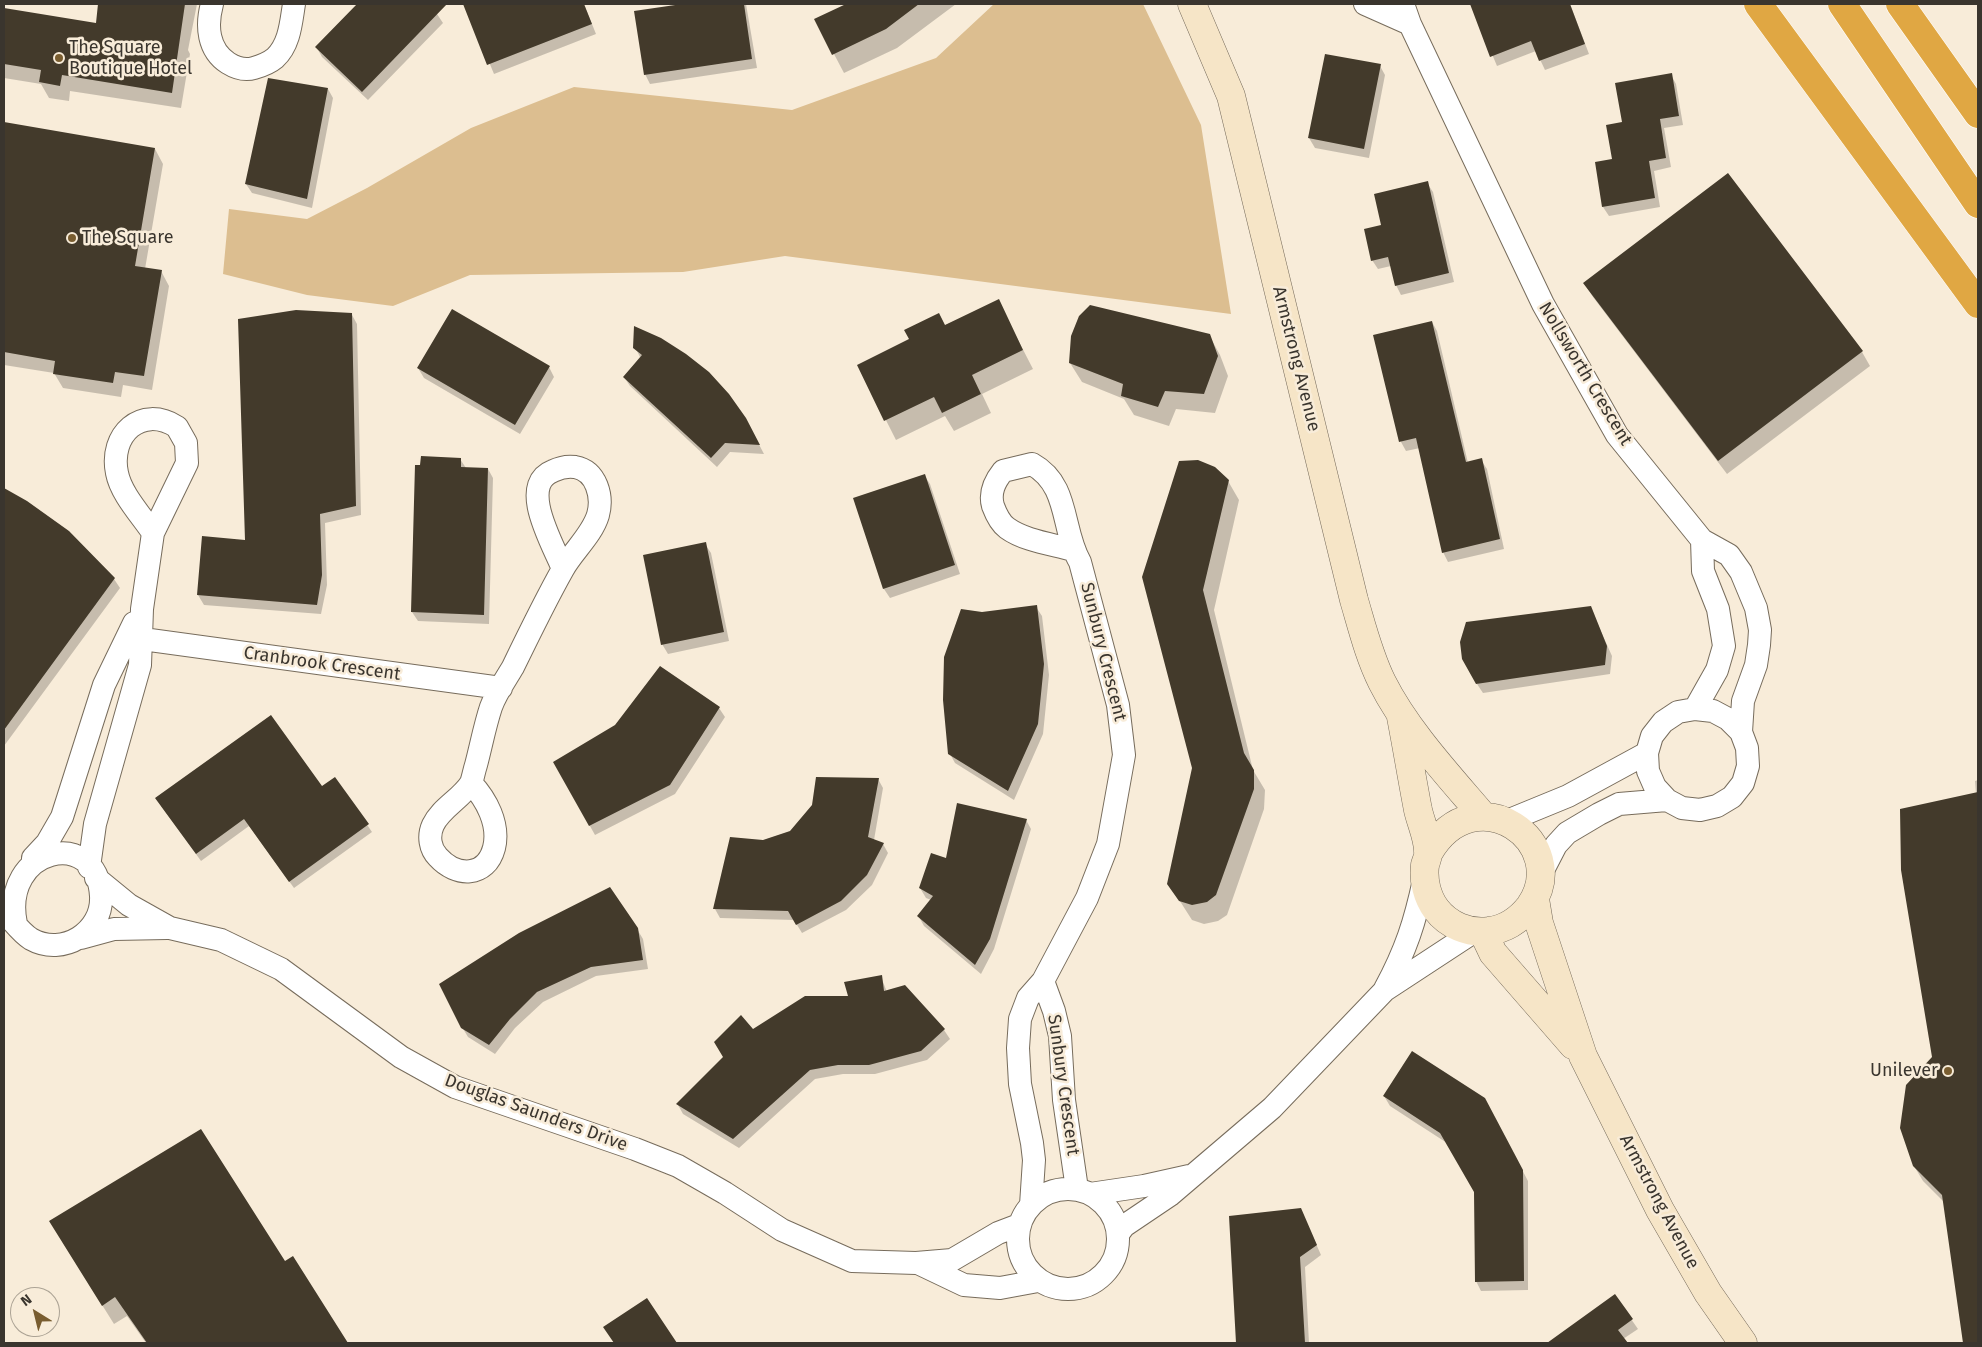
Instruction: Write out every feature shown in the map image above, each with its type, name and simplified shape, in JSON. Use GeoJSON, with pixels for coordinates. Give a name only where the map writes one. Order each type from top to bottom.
{"type":"FeatureCollection","features":[{"type":"Feature","properties":{"kind":"highway"},"geometry":{"type":"LineString","coordinates":[[1758,4],[1978,304]]}},
{"type":"Feature","properties":{"kind":"highway"},"geometry":{"type":"LineString","coordinates":[[1842,4],[1978,204]]}},
{"type":"Feature","properties":{"kind":"highway"},"geometry":{"type":"LineString","coordinates":[[1900,4],[1978,114]]}},
{"type":"Feature","properties":{"kind":"street"},"geometry":{"type":"LineString","coordinates":[[212,4],[209,33],[219,57],[236,68],[249,69],[275,58],[290,33],[294,4]]}},
{"type":"Feature","properties":{"kind":"street","name":"Armstrong Avenue"},"geometry":{"type":"LineString","coordinates":[[1192,4],[1231,96],[1354,600],[1372,658],[1383,683],[1401,713],[1495,818]]}},
{"type":"Feature","properties":{"kind":"street"},"geometry":{"type":"LineString","coordinates":[[1365,4],[1407,14]]}},
{"type":"Feature","properties":{"kind":"street","name":"Nollsworth Crescent"},"geometry":{"type":"LineString","coordinates":[[1407,14],[1543,304],[1617,435],[1702,540],[1729,555],[1740,572],[1756,608],[1760,630],[1752,678],[1743,701],[1740,732]]}},
{"type":"Feature","properties":{"kind":"street"},"geometry":{"type":"LineString","coordinates":[[135,637],[140,665],[95,824],[93,872],[101,890],[101,904],[98,917],[81,938],[55,946],[41,943],[31,939],[10,918],[9,895],[19,865],[52,837],[62,816],[104,685],[135,637],[142,609],[152,533],[181,478],[188,454],[186,443],[177,426],[162,420],[146,420],[135,423],[124,432],[116,467],[121,483],[152,533]]}},
{"type":"Feature","properties":{"kind":"street"},"geometry":{"type":"LineString","coordinates":[[1695,709],[1718,670],[1724,646],[1718,609],[1703,571],[1702,540]]}},
{"type":"Feature","properties":{"kind":"street","name":"Sunbury Crescent"},"geometry":{"type":"LineString","coordinates":[[1031,1205],[1034,1160],[1020,1084],[1018,1048],[1020,1019],[1028,998],[1043,981],[1087,898],[1108,844],[1124,755],[1122,730],[1113,682],[1080,562],[1073,550]]}},
{"type":"Feature","properties":{"kind":"street"},"geometry":{"type":"LineString","coordinates":[[471,783],[492,705],[564,568]]}},
{"type":"Feature","properties":{"kind":"street","name":"Cranbrook Crescent"},"geometry":{"type":"LineString","coordinates":[[135,637],[502,688]]}},
{"type":"Feature","properties":{"kind":"street"},"geometry":{"type":"LineString","coordinates":[[1695,709],[1713,711],[1728,719],[1740,732],[1747,748],[1748,766],[1743,783],[1732,797],[1717,806],[1700,810],[1682,808],[1667,800],[1655,787],[1651,779],[1648,771],[1647,753],[1652,736],[1663,722],[1678,712],[1695,709]]}},
{"type":"Feature","properties":{"kind":"street","name":"Armstrong Avenue"},"geometry":{"type":"LineString","coordinates":[[1401,713],[1418,810],[1429,852]]}},
{"type":"Feature","properties":{"kind":"street"},"geometry":{"type":"LineString","coordinates":[[1385,990],[1403,957],[1412,933],[1429,852],[1438,837],[1450,826],[1466,818],[1495,818],[1568,796],[1647,753]]}},
{"type":"Feature","properties":{"kind":"street"},"geometry":{"type":"LineString","coordinates":[[1118,1234],[1124,1226],[1170,1195],[1272,1108],[1385,990],[1479,932],[1510,925],[1524,914],[1556,845],[1567,834],[1619,804],[1667,800]]}},
{"type":"Feature","properties":{"kind":"street"},"geometry":{"type":"LineString","coordinates":[[1495,818],[1521,831],[1532,843],[1538,859],[1537,888]]}},
{"type":"Feature","properties":{"kind":"street"},"geometry":{"type":"LineString","coordinates":[[19,865],[45,854],[69,854],[93,872]]}},
{"type":"Feature","properties":{"kind":"street","name":"Douglas Saunders Drive"},"geometry":{"type":"LineString","coordinates":[[93,872],[129,906],[170,928]]}},
{"type":"Feature","properties":{"kind":"street"},"geometry":{"type":"LineString","coordinates":[[1424,880],[1428,895],[1447,920],[1459,927],[1479,932]]}},
{"type":"Feature","properties":{"kind":"street","name":"Armstrong Avenue"},"geometry":{"type":"LineString","coordinates":[[1537,888],[1539,924],[1583,1056],[1660,1210],[1708,1293],[1743,1343]]}},
{"type":"Feature","properties":{"kind":"street","name":"Douglas Saunders Drive"},"geometry":{"type":"LineString","coordinates":[[81,938],[114,929],[170,928],[221,940],[281,969],[401,1057],[455,1086],[678,1166],[725,1193],[782,1230],[852,1261],[916,1263],[952,1260],[998,1234],[1019,1225]]}},
{"type":"Feature","properties":{"kind":"street","name":"Armstrong Avenue"},"geometry":{"type":"LineString","coordinates":[[1479,932],[1493,953],[1583,1056]]}},
{"type":"Feature","properties":{"kind":"street","name":"Sunbury Crescent"},"geometry":{"type":"LineString","coordinates":[[1043,981],[1060,1036],[1064,1100],[1084,1192]]}},
{"type":"Feature","properties":{"kind":"street"},"geometry":{"type":"LineString","coordinates":[[1084,1192],[1104,1204],[1114,1218],[1118,1234],[1118,1249],[1109,1268],[1095,1282],[1076,1289],[1056,1289],[1038,1281],[1027,1270],[1019,1256],[1017,1241],[1019,1225],[1031,1205],[1044,1195],[1060,1189],[1084,1192],[1144,1186],[1193,1176]]}},
{"type":"Feature","properties":{"kind":"street","name":"Douglas Saunders Drive"},"geometry":{"type":"LineString","coordinates":[[916,1263],[964,1285],[1000,1288],[1038,1281]]}},
{"type":"Feature","properties":{"kind":"shaded area"},"geometry":{"type":"Polygon","coordinates":[[[994,4],[1143,4],[1201,125],[1231,314],[785,256],[683,272],[470,275],[393,306],[307,295],[223,274],[229,209],[307,219],[367,188],[471,128],[574,87],[792,110],[936,58],[994,4]]]}},
{"type":"Feature","properties":{"kind":"building","name":"The Square Boutique Hotel"},"geometry":{"type":"Polygon","coordinates":[[[98,4],[185,4],[172,93],[62,75],[60,86],[39,82],[41,70],[4,64],[4,8],[96,23],[98,4]]]}},
{"type":"Feature","properties":{"kind":"building"},"geometry":{"type":"Polygon","coordinates":[[[357,4],[447,4],[362,92],[315,47],[357,4]]]}},
{"type":"Feature","properties":{"kind":"building"},"geometry":{"type":"Polygon","coordinates":[[[463,4],[584,4],[592,24],[487,65],[463,4]]]}},
{"type":"Feature","properties":{"kind":"building"},"geometry":{"type":"Polygon","coordinates":[[[682,4],[744,4],[752,59],[644,75],[634,11],[682,4]]]}},
{"type":"Feature","properties":{"kind":"building"},"geometry":{"type":"Polygon","coordinates":[[[846,4],[919,4],[886,29],[832,55],[814,19],[846,4]]]}},
{"type":"Feature","properties":{"kind":"building"},"geometry":{"type":"Polygon","coordinates":[[[1470,4],[1570,4],[1585,44],[1539,61],[1531,41],[1490,57],[1470,4]]]}},
{"type":"Feature","properties":{"kind":"building"},"geometry":{"type":"Polygon","coordinates":[[[1325,54],[1381,64],[1364,149],[1308,138],[1325,54]]]}},
{"type":"Feature","properties":{"kind":"building"},"geometry":{"type":"Polygon","coordinates":[[[1672,73],[1679,116],[1660,119],[1666,158],[1649,161],[1655,198],[1602,207],[1595,162],[1612,159],[1606,125],[1622,122],[1615,83],[1672,73]]]}},
{"type":"Feature","properties":{"kind":"building"},"geometry":{"type":"Polygon","coordinates":[[[268,78],[328,88],[307,199],[245,184],[268,78]]]}},
{"type":"Feature","properties":{"kind":"building","name":"The Square"},"geometry":{"type":"Polygon","coordinates":[[[4,122],[155,148],[135,266],[162,270],[144,376],[115,372],[113,383],[53,374],[55,361],[4,352],[4,122]]]}},
{"type":"Feature","properties":{"kind":"building"},"geometry":{"type":"Polygon","coordinates":[[[1728,173],[1863,351],[1718,461],[1583,283],[1728,173]]]}},
{"type":"Feature","properties":{"kind":"building"},"geometry":{"type":"Polygon","coordinates":[[[1428,181],[1449,273],[1395,286],[1388,257],[1371,261],[1364,229],[1381,225],[1374,194],[1428,181]]]}},
{"type":"Feature","properties":{"kind":"building"},"geometry":{"type":"Polygon","coordinates":[[[999,299],[1023,350],[972,375],[981,394],[942,413],[934,397],[884,421],[857,365],[909,339],[904,330],[939,313],[945,325],[999,299]]]}},
{"type":"Feature","properties":{"kind":"building"},"geometry":{"type":"Polygon","coordinates":[[[1090,305],[1210,334],[1218,356],[1204,394],[1165,391],[1158,407],[1121,396],[1123,384],[1069,363],[1071,336],[1079,316],[1090,305]]]}},
{"type":"Feature","properties":{"kind":"building"},"geometry":{"type":"Polygon","coordinates":[[[452,309],[550,366],[515,425],[417,368],[452,309]]]}},
{"type":"Feature","properties":{"kind":"building"},"geometry":{"type":"Polygon","coordinates":[[[296,310],[352,313],[356,506],[320,514],[322,575],[317,605],[197,595],[202,536],[245,540],[238,319],[296,310]]]}},
{"type":"Feature","properties":{"kind":"building"},"geometry":{"type":"Polygon","coordinates":[[[1432,321],[1466,462],[1482,458],[1500,539],[1442,553],[1416,438],[1399,442],[1373,335],[1432,321]]]}},
{"type":"Feature","properties":{"kind":"building"},"geometry":{"type":"Polygon","coordinates":[[[634,326],[661,338],[709,372],[729,394],[746,418],[760,445],[725,443],[711,458],[623,377],[642,355],[633,348],[634,326]]]}},
{"type":"Feature","properties":{"kind":"building"},"geometry":{"type":"Polygon","coordinates":[[[421,456],[461,458],[461,467],[488,468],[484,615],[411,612],[415,465],[420,465],[421,456]]]}},
{"type":"Feature","properties":{"kind":"building"},"geometry":{"type":"Polygon","coordinates":[[[1198,460],[1215,467],[1229,480],[1203,590],[1244,753],[1254,770],[1254,789],[1216,895],[1207,902],[1192,905],[1179,901],[1167,884],[1192,768],[1142,577],[1179,461],[1198,460]]]}},
{"type":"Feature","properties":{"kind":"building"},"geometry":{"type":"Polygon","coordinates":[[[925,474],[955,565],[883,589],[853,498],[925,474]]]}},
{"type":"Feature","properties":{"kind":"building"},"geometry":{"type":"Polygon","coordinates":[[[4,488],[27,501],[69,531],[115,578],[4,730],[4,488]]]}},
{"type":"Feature","properties":{"kind":"building"},"geometry":{"type":"Polygon","coordinates":[[[706,542],[724,632],[661,645],[643,555],[706,542]]]}},
{"type":"Feature","properties":{"kind":"building"},"geometry":{"type":"Polygon","coordinates":[[[1037,605],[1044,664],[1038,724],[1008,791],[948,754],[943,700],[944,657],[961,609],[982,612],[1037,605]]]}},
{"type":"Feature","properties":{"kind":"building"},"geometry":{"type":"Polygon","coordinates":[[[1591,606],[1607,646],[1605,665],[1476,684],[1462,659],[1460,642],[1466,622],[1591,606]]]}},
{"type":"Feature","properties":{"kind":"building"},"geometry":{"type":"Polygon","coordinates":[[[660,666],[720,707],[670,785],[589,826],[553,762],[615,725],[660,666]]]}},
{"type":"Feature","properties":{"kind":"building"},"geometry":{"type":"Polygon","coordinates":[[[271,715],[322,786],[335,777],[369,824],[289,882],[244,819],[196,854],[155,798],[271,715]]]}},
{"type":"Feature","properties":{"kind":"building"},"geometry":{"type":"Polygon","coordinates":[[[816,777],[879,778],[868,837],[884,843],[867,875],[841,901],[796,925],[788,911],[713,909],[730,837],[763,840],[790,831],[812,805],[816,777]]]}},
{"type":"Feature","properties":{"kind":"building","name":"Unilever"},"geometry":{"type":"Polygon","coordinates":[[[1978,792],[1978,1343],[1963,1343],[1942,1195],[1913,1166],[1900,1128],[1906,1085],[1932,1057],[1901,870],[1900,809],[1978,792]]]}},
{"type":"Feature","properties":{"kind":"building"},"geometry":{"type":"Polygon","coordinates":[[[957,803],[1027,819],[990,939],[975,965],[917,916],[933,896],[919,888],[931,853],[946,858],[957,803]]]}},
{"type":"Feature","properties":{"kind":"building"},"geometry":{"type":"Polygon","coordinates":[[[610,887],[638,928],[643,960],[591,967],[537,992],[510,1019],[489,1045],[461,1028],[439,984],[519,933],[610,887]]]}},
{"type":"Feature","properties":{"kind":"building"},"geometry":{"type":"Polygon","coordinates":[[[882,975],[884,991],[905,985],[945,1029],[921,1051],[869,1065],[838,1065],[810,1070],[733,1139],[676,1104],[723,1057],[714,1042],[741,1015],[753,1029],[805,996],[848,996],[844,982],[882,975]]]}},
{"type":"Feature","properties":{"kind":"building"},"geometry":{"type":"Polygon","coordinates":[[[1412,1051],[1485,1098],[1523,1170],[1524,1281],[1475,1282],[1474,1192],[1440,1133],[1383,1096],[1412,1051]]]}},
{"type":"Feature","properties":{"kind":"building"},"geometry":{"type":"Polygon","coordinates":[[[201,1129],[285,1261],[293,1256],[348,1343],[147,1343],[115,1297],[102,1306],[49,1221],[201,1129]]]}},
{"type":"Feature","properties":{"kind":"building"},"geometry":{"type":"Polygon","coordinates":[[[1301,1208],[1317,1245],[1300,1257],[1305,1343],[1236,1343],[1229,1216],[1301,1208]]]}},
{"type":"Feature","properties":{"kind":"building"},"geometry":{"type":"Polygon","coordinates":[[[1615,1294],[1633,1319],[1618,1330],[1628,1343],[1547,1343],[1615,1294]]]}},
{"type":"Feature","properties":{"kind":"building"},"geometry":{"type":"Polygon","coordinates":[[[647,1298],[677,1343],[614,1343],[603,1327],[647,1298]]]}},
{"type":"Feature","properties":{"kind":"place","name":"The Square Boutique Hotel"},"geometry":{"type":"Point","coordinates":[59,58]}},
{"type":"Feature","properties":{"kind":"place","name":"The Square"},"geometry":{"type":"Point","coordinates":[72,238]}},
{"type":"Feature","properties":{"kind":"place","name":"Unilever"},"geometry":{"type":"Point","coordinates":[1948,1071]}}]}
